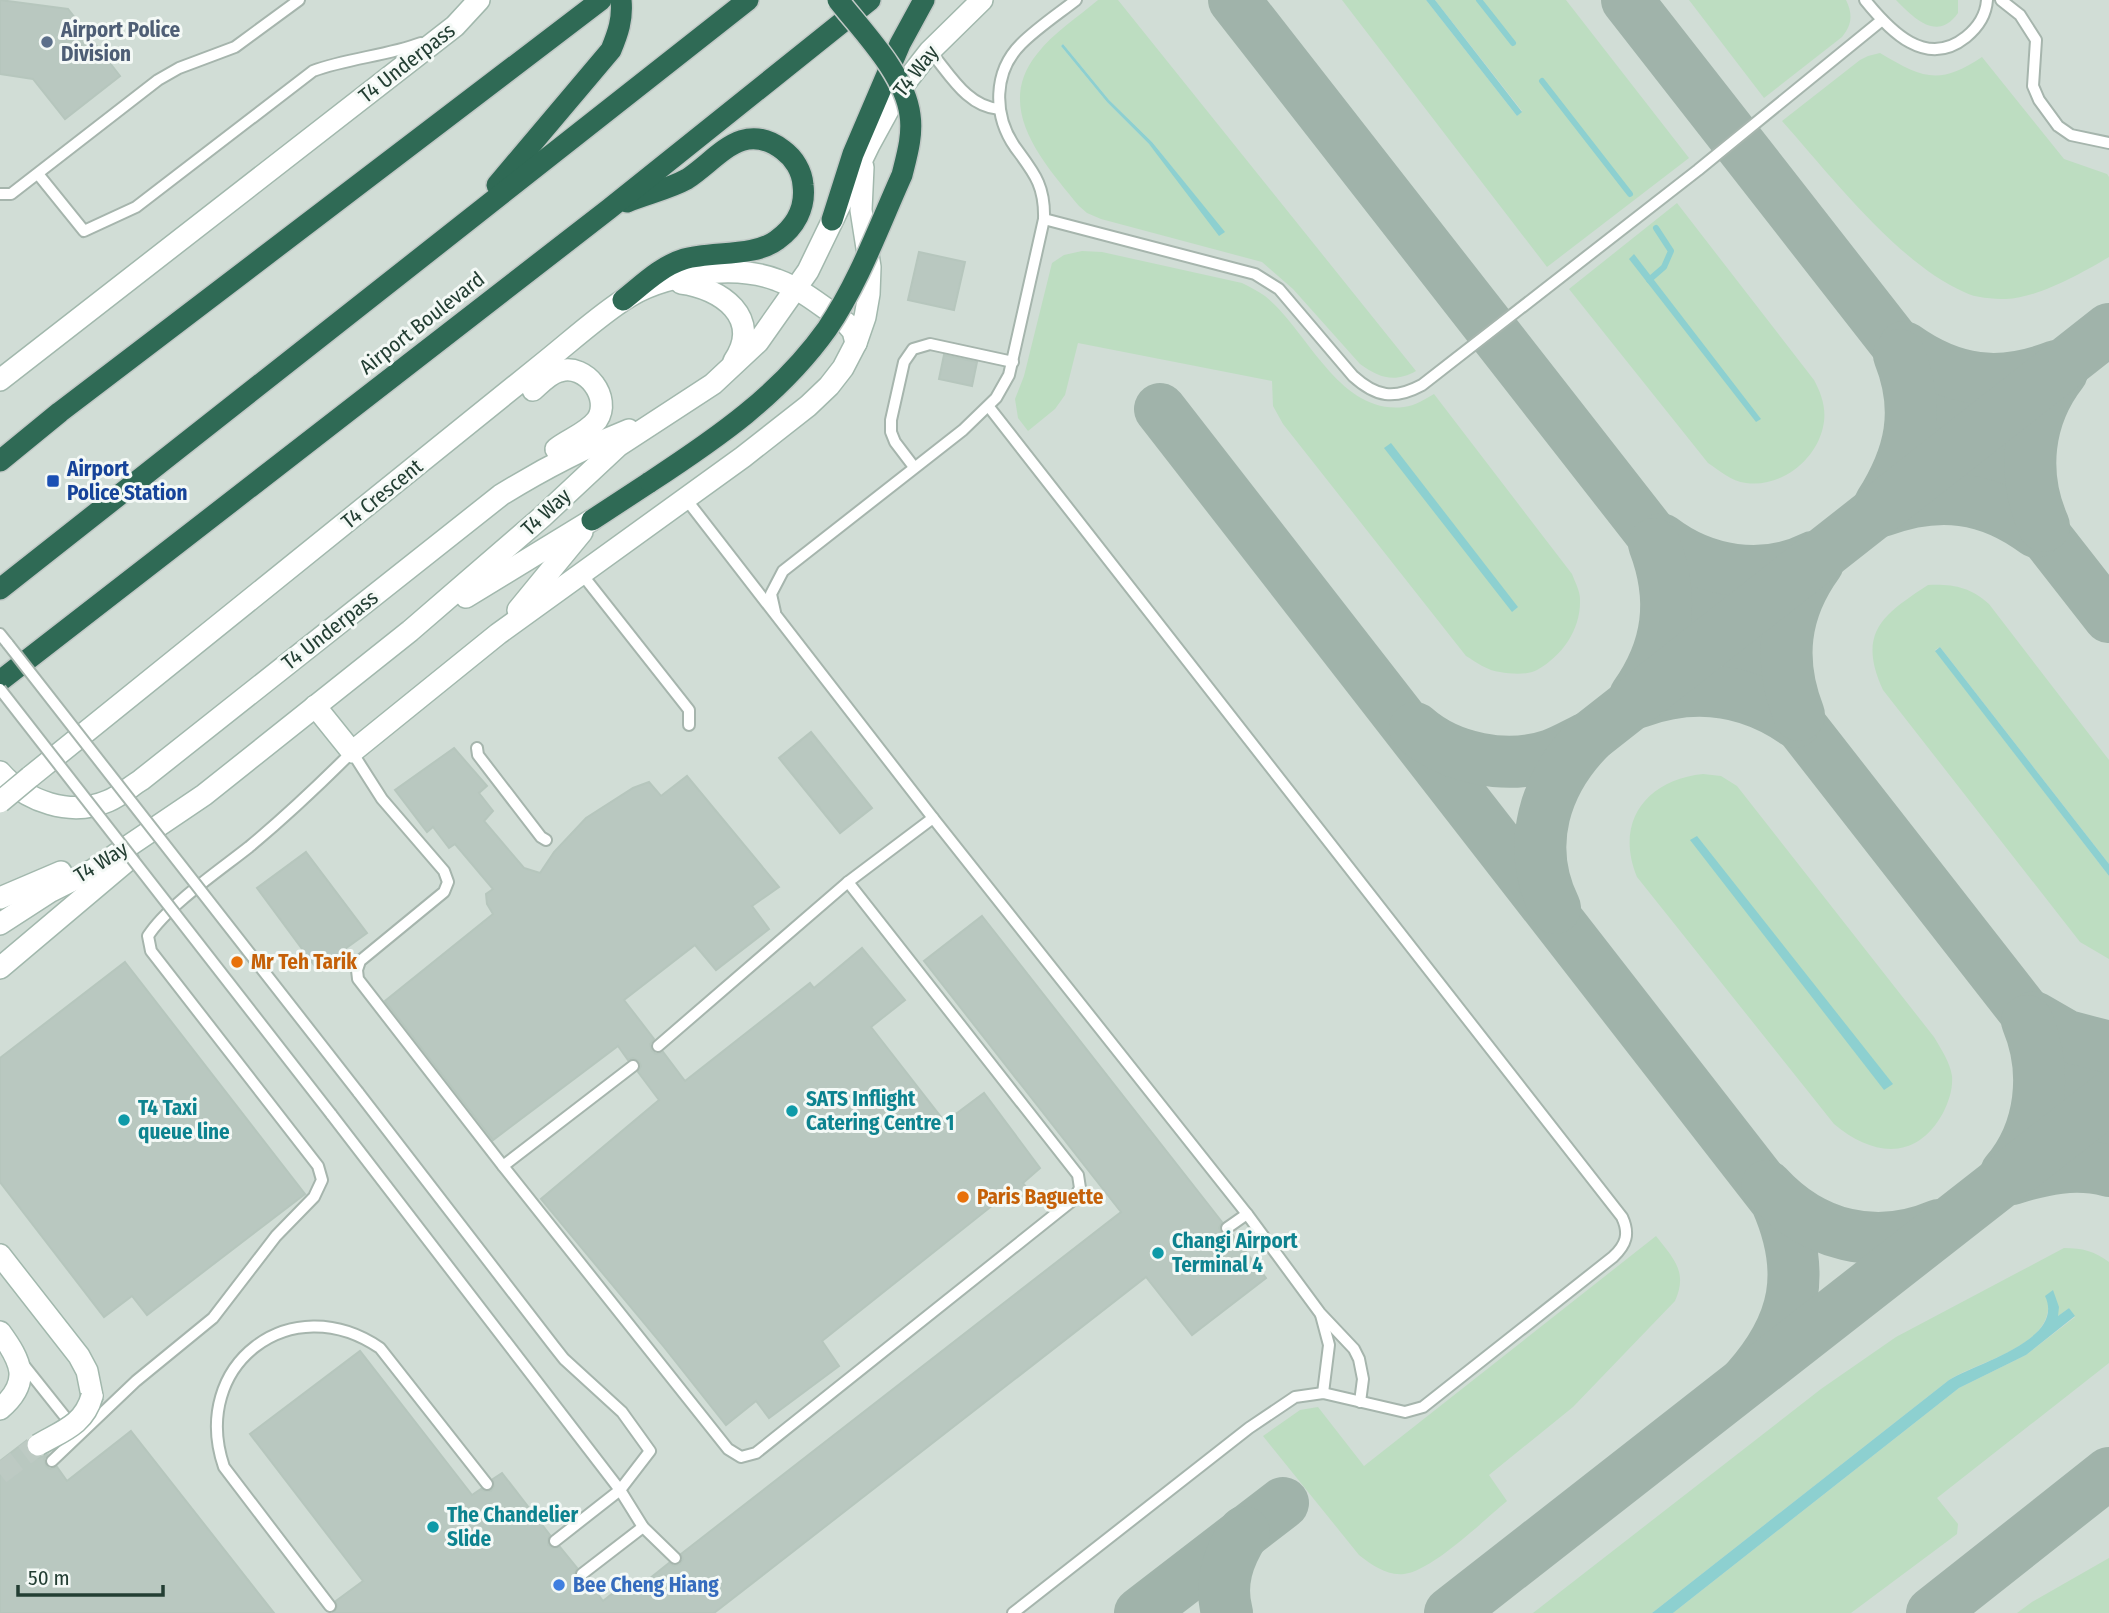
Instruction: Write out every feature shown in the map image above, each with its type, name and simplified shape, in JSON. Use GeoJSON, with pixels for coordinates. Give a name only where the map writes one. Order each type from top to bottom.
{"type":"FeatureCollection","features":[{"type":"Feature","properties":{"kind":"highway"},"geometry":{"type":"LineString","coordinates":[[0,461],[601,0]]}},
{"type":"Feature","properties":{"kind":"highway"},"geometry":{"type":"LineString","coordinates":[[460,226],[566,106],[611,50],[620,31],[621,0]]}},
{"type":"Feature","properties":{"kind":"highway"},"geometry":{"type":"LineString","coordinates":[[0,589],[748,0]]}},
{"type":"Feature","properties":{"kind":"highway"},"geometry":{"type":"LineString","coordinates":[[592,520],[726,431],[767,397],[796,368],[828,327],[842,303],[902,175],[911,131],[910,113],[902,88],[889,66],[838,0]]}},
{"type":"Feature","properties":{"kind":"highway","name":"Airport Boulevard"},"geometry":{"type":"LineString","coordinates":[[0,681],[609,209],[870,0]]}},
{"type":"Feature","properties":{"kind":"highway"},"geometry":{"type":"LineString","coordinates":[[832,219],[859,141],[900,44],[916,10],[924,0]]}},
{"type":"Feature","properties":{"kind":"highway"},"geometry":{"type":"LineString","coordinates":[[609,209],[685,180],[726,148],[746,139],[758,139],[781,148],[799,169],[803,183],[804,197],[795,222],[774,243],[741,251],[696,256],[673,263],[623,300]]}},
{"type":"Feature","properties":{"kind":"main road","name":"T4 Underpass"},"geometry":{"type":"LineString","coordinates":[[0,380],[455,26],[479,0]]}},
{"type":"Feature","properties":{"kind":"main road","name":"T4 Way"},"geometry":{"type":"LineString","coordinates":[[0,925],[51,891],[93,870],[204,795],[410,631],[542,517],[603,458],[713,384],[730,369],[758,342],[808,271],[869,145],[898,92],[930,51],[982,0]]}},
{"type":"Feature","properties":{"kind":"main road"},"geometry":{"type":"LineString","coordinates":[[316,706],[352,752],[498,634],[686,499],[808,406],[843,368],[856,343],[869,295],[870,267],[860,189],[869,145]]}},
{"type":"Feature","properties":{"kind":"main road","name":"T4 Crescent"},"geometry":{"type":"LineString","coordinates":[[0,802],[623,300],[658,284],[697,275],[737,272],[778,280],[796,289],[846,323],[853,331],[856,343]]}},
{"type":"Feature","properties":{"kind":"main road"},"geometry":{"type":"LineString","coordinates":[[658,284],[683,283],[713,291],[735,308],[742,322],[744,336],[739,354],[730,369]]}},
{"type":"Feature","properties":{"kind":"main road"},"geometry":{"type":"LineString","coordinates":[[415,467],[516,404],[555,373],[569,370],[589,379],[598,390],[602,402],[596,421],[562,444],[501,495]]}},
{"type":"Feature","properties":{"kind":"main road","name":"T4 Underpass"},"geometry":{"type":"LineString","coordinates":[[0,772],[20,792],[37,800],[57,805],[91,806],[109,800],[152,772],[501,495],[586,446],[664,417]]}},
{"type":"Feature","properties":{"kind":"main road"},"geometry":{"type":"LineString","coordinates":[[410,631],[592,520]]}},
{"type":"Feature","properties":{"kind":"main road"},"geometry":{"type":"LineString","coordinates":[[498,634],[592,520]]}},
{"type":"Feature","properties":{"kind":"main road"},"geometry":{"type":"LineString","coordinates":[[0,968],[204,795]]}},
{"type":"Feature","properties":{"kind":"main road"},"geometry":{"type":"LineString","coordinates":[[0,898],[140,837]]}},
{"type":"Feature","properties":{"kind":"main road"},"geometry":{"type":"LineString","coordinates":[[0,1255],[79,1356],[91,1382],[92,1396],[89,1407],[79,1421],[45,1453]]}},
{"type":"Feature","properties":{"kind":"main road"},"geometry":{"type":"LineString","coordinates":[[0,1332],[17,1356],[21,1368],[20,1382],[15,1394],[0,1409]]}},
{"type":"Feature","properties":{"kind":"lane"},"geometry":{"type":"LineString","coordinates":[[0,194],[11,194],[168,73],[235,47],[299,0]]}},
{"type":"Feature","properties":{"kind":"lane"},"geometry":{"type":"LineString","coordinates":[[779,621],[771,594],[783,572],[963,430],[989,407],[1003,388],[1013,362],[1044,219],[1044,197],[1038,179],[1005,131],[999,109],[1000,84],[1011,57],[1021,44],[1076,0]]}},
{"type":"Feature","properties":{"kind":"lane"},"geometry":{"type":"LineString","coordinates":[[1865,0],[1882,20],[1902,37],[1920,48],[1942,49],[1961,41],[1977,26],[1987,8],[1987,0]]}},
{"type":"Feature","properties":{"kind":"lane"},"geometry":{"type":"LineString","coordinates":[[2001,0],[2020,15],[2036,40],[2033,86],[2039,100],[2064,131],[2078,138],[2109,143]]}},
{"type":"Feature","properties":{"kind":"lane"},"geometry":{"type":"LineString","coordinates":[[1044,219],[1255,274],[1279,289],[1366,388],[1394,395],[1422,385],[1698,170],[1882,20]]}},
{"type":"Feature","properties":{"kind":"lane"},"geometry":{"type":"LineString","coordinates":[[38,174],[84,231],[136,207],[313,71],[400,51],[442,36]]}},
{"type":"Feature","properties":{"kind":"lane"},"geometry":{"type":"LineString","coordinates":[[930,51],[968,97],[984,106],[999,109]]}},
{"type":"Feature","properties":{"kind":"lane"},"geometry":{"type":"LineString","coordinates":[[914,467],[895,442],[891,432],[891,420],[904,362],[913,349],[930,344],[1013,362]]}},
{"type":"Feature","properties":{"kind":"lane"},"geometry":{"type":"LineString","coordinates":[[989,407],[1614,1206],[1626,1226],[1625,1242],[1613,1257],[1423,1407],[1405,1412],[1323,1393],[1304,1394],[1280,1405],[1013,1613]]}},
{"type":"Feature","properties":{"kind":"lane"},"geometry":{"type":"LineString","coordinates":[[686,499],[933,818],[1247,1214],[1320,1313],[1345,1338],[1359,1359],[1363,1379],[1360,1402]]}},
{"type":"Feature","properties":{"kind":"lane"},"geometry":{"type":"LineString","coordinates":[[581,573],[689,710],[690,725]]}},
{"type":"Feature","properties":{"kind":"lane"},"geometry":{"type":"LineString","coordinates":[[0,634],[552,1345],[614,1403],[650,1451],[620,1490],[555,1541]]}},
{"type":"Feature","properties":{"kind":"lane"},"geometry":{"type":"LineString","coordinates":[[0,689],[620,1490],[643,1527],[675,1558]]}},
{"type":"Feature","properties":{"kind":"lane"},"geometry":{"type":"LineString","coordinates":[[477,748],[478,755],[509,798],[545,840]]}},
{"type":"Feature","properties":{"kind":"lane"},"geometry":{"type":"LineString","coordinates":[[45,1453],[80,1436],[136,1381],[213,1318],[276,1236],[320,1188],[322,1180],[318,1166],[151,951],[148,936],[154,927],[191,893],[294,810],[352,752],[382,799],[444,871],[448,882],[444,892],[360,961],[356,970],[359,979],[503,1166],[728,1449],[741,1457],[756,1453],[1073,1200],[1080,1188],[1077,1175],[848,882]]}},
{"type":"Feature","properties":{"kind":"lane"},"geometry":{"type":"LineString","coordinates":[[658,1045],[848,882],[933,818]]}},
{"type":"Feature","properties":{"kind":"lane"},"geometry":{"type":"LineString","coordinates":[[503,1166],[633,1066]]}},
{"type":"Feature","properties":{"kind":"lane"},"geometry":{"type":"LineString","coordinates":[[1227,1228],[1247,1214]]}},
{"type":"Feature","properties":{"kind":"lane"},"geometry":{"type":"LineString","coordinates":[[1320,1313],[1329,1345],[1323,1393]]}},
{"type":"Feature","properties":{"kind":"lane"},"geometry":{"type":"LineString","coordinates":[[330,1606],[224,1467],[219,1451],[216,1417],[221,1393],[232,1370],[256,1345],[270,1336],[302,1326],[335,1327],[366,1339],[380,1348],[487,1484]]}},
{"type":"Feature","properties":{"kind":"lane"},"geometry":{"type":"LineString","coordinates":[[17,1356],[80,1436]]}},
{"type":"Feature","properties":{"kind":"lane"},"geometry":{"type":"LineString","coordinates":[[582,1574],[643,1527]]}},
{"type":"Feature","properties":{"kind":"shaded area"},"geometry":{"type":"Polygon","coordinates":[[[0,0],[2109,0],[2109,1613],[0,1613],[0,0]]]}},
{"type":"Feature","properties":{"kind":"green space"},"geometry":{"type":"Polygon","coordinates":[[[1098,0],[1118,0],[1416,371],[1394,378],[1381,376],[1360,364],[1293,289],[1262,262],[1101,219],[1079,206],[1051,172],[1028,134],[1020,94],[1025,74],[1043,46],[1098,0]],[[1063,44],[1061,46],[1107,102],[1149,144],[1225,233],[1152,142],[1109,100],[1063,44]]]}},
{"type":"Feature","properties":{"kind":"green space"},"geometry":{"type":"Polygon","coordinates":[[[1342,0],[1426,0],[1517,116],[1522,111],[1435,0],[1566,0],[1689,158],[1547,267],[1342,0]]]}},
{"type":"Feature","properties":{"kind":"green space"},"geometry":{"type":"Polygon","coordinates":[[[1689,0],[1846,0],[1850,19],[1842,37],[1764,98],[1689,0]]]}},
{"type":"Feature","properties":{"kind":"green space"},"geometry":{"type":"Polygon","coordinates":[[[1896,0],[1958,0],[1958,13],[1950,22],[1934,27],[1918,19],[1896,0]]]}},
{"type":"Feature","properties":{"kind":"green space"},"geometry":{"type":"Polygon","coordinates":[[[1880,53],[1919,73],[1931,75],[1954,72],[1982,57],[2064,159],[2109,177],[2109,257],[2059,284],[2019,298],[2006,299],[1968,294],[1939,279],[1914,261],[1866,216],[1782,121],[1860,60],[1880,53]]]}},
{"type":"Feature","properties":{"kind":"green space"},"geometry":{"type":"Polygon","coordinates":[[[1677,203],[1814,380],[1821,397],[1824,421],[1813,450],[1795,469],[1772,481],[1741,482],[1708,463],[1569,289],[1677,203]]]}},
{"type":"Feature","properties":{"kind":"green space"},"geometry":{"type":"Polygon","coordinates":[[[1082,251],[1102,252],[1242,283],[1265,296],[1281,311],[1326,368],[1361,398],[1381,406],[1404,407],[1434,394],[1572,574],[1579,593],[1580,610],[1574,631],[1562,649],[1537,670],[1524,673],[1496,671],[1466,656],[1283,424],[1273,406],[1272,381],[1078,343],[1065,395],[1055,409],[1028,431],[1018,418],[1015,399],[1024,376],[1052,263],[1064,255],[1082,251]]]}},
{"type":"Feature","properties":{"kind":"green space"},"geometry":{"type":"Polygon","coordinates":[[[1928,585],[1961,588],[1989,604],[2109,760],[2109,864],[1940,647],[1935,650],[2109,876],[2109,959],[2080,942],[1883,690],[1873,654],[1878,627],[1898,606],[1928,585]]]}},
{"type":"Feature","properties":{"kind":"green space"},"geometry":{"type":"Polygon","coordinates":[[[1703,774],[1721,776],[1737,786],[1934,1037],[1951,1071],[1951,1090],[1943,1113],[1920,1140],[1893,1149],[1878,1148],[1848,1135],[1834,1124],[1637,877],[1631,857],[1630,838],[1633,821],[1640,807],[1651,794],[1666,785],[1703,774]]]}},
{"type":"Feature","properties":{"kind":"green space"},"geometry":{"type":"Polygon","coordinates":[[[1656,1236],[1677,1266],[1680,1282],[1675,1301],[1573,1407],[1489,1475],[1507,1501],[1443,1555],[1416,1571],[1404,1574],[1386,1572],[1359,1555],[1263,1436],[1300,1410],[1318,1407],[1364,1466],[1656,1236]]]}},
{"type":"Feature","properties":{"kind":"green space"},"geometry":{"type":"Polygon","coordinates":[[[2064,1248],[2088,1251],[2109,1262],[2109,1363],[1937,1498],[1958,1524],[1957,1534],[1851,1613],[1673,1613],[1959,1388],[2026,1355],[2075,1317],[2069,1308],[2057,1317],[2048,1302],[2046,1317],[2039,1330],[2027,1341],[1949,1380],[1652,1613],[1533,1613],[1821,1389],[1896,1337],[2064,1248]]]}},
{"type":"Feature","properties":{"kind":"green space"},"geometry":{"type":"Polygon","coordinates":[[[2109,1558],[2109,1613],[2017,1613],[2032,1602],[2109,1558]]]}},
{"type":"Feature","properties":{"kind":"water"},"geometry":{"type":"Polygon","coordinates":[[[1426,0],[1435,0],[1522,112],[1517,116],[1426,0]]]}},
{"type":"Feature","properties":{"kind":"water"},"geometry":{"type":"Polygon","coordinates":[[[1063,44],[1109,100],[1152,142],[1225,232],[1219,236],[1149,144],[1107,102],[1061,46],[1063,44]]]}},
{"type":"Feature","properties":{"kind":"water"},"geometry":{"type":"Polygon","coordinates":[[[1634,254],[1761,419],[1756,422],[1629,259],[1634,254]]]}},
{"type":"Feature","properties":{"kind":"water"},"geometry":{"type":"Polygon","coordinates":[[[1391,443],[1518,607],[1512,612],[1384,448],[1391,443]]]}},
{"type":"Feature","properties":{"kind":"water"},"geometry":{"type":"Polygon","coordinates":[[[1940,647],[2109,864],[2109,876],[1935,651],[1940,647]]]}},
{"type":"Feature","properties":{"kind":"water"},"geometry":{"type":"Polygon","coordinates":[[[1697,836],[1893,1084],[1884,1090],[1690,840],[1697,836]]]}},
{"type":"Feature","properties":{"kind":"water"},"geometry":{"type":"Polygon","coordinates":[[[2053,1290],[2059,1307],[2058,1316],[2069,1308],[2075,1316],[2026,1355],[1959,1388],[1673,1613],[1652,1613],[1949,1380],[1997,1358],[2031,1337],[2043,1325],[2048,1312],[2045,1296],[2053,1290]]]}},
{"type":"Feature","properties":{"kind":"building","name":"Airport Police Division"},"geometry":{"type":"Polygon","coordinates":[[[0,0],[68,9],[120,76],[65,119],[33,79],[0,74],[0,0]]]}},
{"type":"Feature","properties":{"kind":"building"},"geometry":{"type":"Polygon","coordinates":[[[919,252],[965,262],[954,310],[908,300],[919,252]]]}},
{"type":"Feature","properties":{"kind":"building"},"geometry":{"type":"Polygon","coordinates":[[[944,355],[977,362],[972,386],[939,379],[944,355]]]}},
{"type":"Feature","properties":{"kind":"building"},"geometry":{"type":"Polygon","coordinates":[[[811,732],[872,808],[840,833],[779,758],[811,732]]]}},
{"type":"Feature","properties":{"kind":"building","name":"SATS Inflight Catering Centre 1"},"geometry":{"type":"Polygon","coordinates":[[[454,748],[487,786],[479,793],[493,811],[484,821],[524,868],[540,873],[554,852],[586,818],[633,788],[649,782],[661,796],[687,776],[779,887],[752,906],[769,929],[716,970],[695,945],[624,1000],[654,1039],[650,1044],[652,1051],[656,1054],[663,1052],[685,1081],[810,983],[814,988],[862,948],[905,1000],[871,1027],[945,1122],[984,1093],[1040,1168],[1023,1183],[1033,1196],[1019,1205],[1008,1193],[822,1341],[839,1366],[769,1418],[756,1401],[726,1425],[541,1199],[659,1100],[638,1072],[641,1066],[639,1061],[633,1058],[628,1060],[618,1046],[493,1140],[385,1001],[493,914],[487,904],[486,894],[493,889],[455,844],[449,848],[433,827],[427,832],[395,790],[454,748]]]}},
{"type":"Feature","properties":{"kind":"building"},"geometry":{"type":"Polygon","coordinates":[[[306,852],[367,933],[317,969],[257,888],[306,852]]]}},
{"type":"Feature","properties":{"kind":"building","name":"Changi Airport Terminal 4"},"geometry":{"type":"Polygon","coordinates":[[[982,916],[1222,1222],[1219,1228],[1221,1233],[1227,1236],[1232,1234],[1266,1278],[1192,1335],[1146,1277],[714,1613],[333,1613],[337,1608],[336,1601],[363,1581],[250,1434],[360,1351],[472,1495],[481,1489],[491,1491],[494,1486],[493,1479],[502,1473],[550,1535],[548,1545],[553,1548],[560,1547],[577,1568],[574,1574],[576,1579],[582,1582],[587,1580],[603,1601],[627,1582],[634,1591],[669,1563],[674,1566],[680,1564],[683,1559],[681,1554],[1121,1212],[924,961],[982,916]]]}},
{"type":"Feature","properties":{"kind":"building","name":"T4 Taxi queue line"},"geometry":{"type":"Polygon","coordinates":[[[125,962],[305,1194],[147,1315],[132,1296],[104,1317],[0,1182],[0,1058],[125,962]]]}},
{"type":"Feature","properties":{"kind":"building"},"geometry":{"type":"Polygon","coordinates":[[[131,1431],[274,1613],[0,1613],[0,1461],[26,1441],[26,1451],[31,1456],[38,1458],[47,1455],[44,1459],[46,1466],[50,1469],[57,1467],[67,1481],[131,1431]]]}},
{"type":"Feature","properties":{"kind":"waterway"},"geometry":{"type":"LineString","coordinates":[[1479,0],[1513,43]]}},
{"type":"Feature","properties":{"kind":"waterway"},"geometry":{"type":"LineString","coordinates":[[1542,81],[1630,194]]}},
{"type":"Feature","properties":{"kind":"waterway"},"geometry":{"type":"LineString","coordinates":[[1649,280],[1664,267],[1671,251],[1656,228]]}},
{"type":"Feature","properties":{"kind":"taxiway"},"geometry":{"type":"LineString","coordinates":[[1234,0],[2109,1120]]}},
{"type":"Feature","properties":{"kind":"taxiway"},"geometry":{"type":"LineString","coordinates":[[1627,0],[2109,617]]}},
{"type":"Feature","properties":{"kind":"taxiway"},"geometry":{"type":"LineString","coordinates":[[1555,908],[1541,861],[1544,816],[1562,773],[1591,736],[2109,329]]}},
{"type":"Feature","properties":{"kind":"taxiway"},"geometry":{"type":"LineString","coordinates":[[1904,347],[1941,368],[1977,378],[2016,377],[2056,366]]}},
{"type":"Feature","properties":{"kind":"taxiway"},"geometry":{"type":"LineString","coordinates":[[1880,504],[1899,468],[1909,432],[1910,395],[1899,355]]}},
{"type":"Feature","properties":{"kind":"taxiway"},"geometry":{"type":"LineString","coordinates":[[2044,526],[2032,486],[2031,446],[2041,408],[2062,372]]}},
{"type":"Feature","properties":{"kind":"taxiway"},"geometry":{"type":"LineString","coordinates":[[1160,409],[1776,1201],[1792,1251],[1792,1296],[1777,1339],[1746,1381]]}},
{"type":"Feature","properties":{"kind":"taxiway"},"geometry":{"type":"LineString","coordinates":[[1882,511],[1923,500],[1962,500],[2000,511],[2036,532]]}},
{"type":"Feature","properties":{"kind":"taxiway"},"geometry":{"type":"LineString","coordinates":[[1661,539],[1696,559],[1734,570],[1774,569],[1813,557]]}},
{"type":"Feature","properties":{"kind":"taxiway"},"geometry":{"type":"LineString","coordinates":[[1635,696],[1655,660],[1665,623],[1665,584],[1654,544]]}},
{"type":"Feature","properties":{"kind":"taxiway"},"geometry":{"type":"LineString","coordinates":[[1799,715],[1788,675],[1788,637],[1797,599],[1818,563]]}},
{"type":"Feature","properties":{"kind":"taxiway"},"geometry":{"type":"LineString","coordinates":[[1639,702],[1680,692],[1720,692],[1758,702],[1795,722]]}},
{"type":"Feature","properties":{"kind":"taxiway"},"geometry":{"type":"LineString","coordinates":[[1415,728],[1429,739],[1462,754],[1498,761],[1551,755],[1591,736]]}},
{"type":"Feature","properties":{"kind":"taxiway"},"geometry":{"type":"LineString","coordinates":[[2034,1017],[2067,1036],[2109,1047]]}},
{"type":"Feature","properties":{"kind":"taxiway"},"geometry":{"type":"LineString","coordinates":[[2006,1173],[2027,1139],[2038,1100],[2038,1060],[2027,1021]]}},
{"type":"Feature","properties":{"kind":"taxiway"},"geometry":{"type":"LineString","coordinates":[[1450,1613],[2109,1098]]}},
{"type":"Feature","properties":{"kind":"taxiway"},"geometry":{"type":"LineString","coordinates":[[2012,1179],[2060,1168],[2084,1167],[2109,1171]]}},
{"type":"Feature","properties":{"kind":"taxiway"},"geometry":{"type":"LineString","coordinates":[[1767,1186],[1804,1217],[1847,1234],[1869,1238],[1892,1237],[1939,1225]]}},
{"type":"Feature","properties":{"kind":"taxiway"},"geometry":{"type":"LineString","coordinates":[[1932,1613],[2109,1473]]}},
{"type":"Feature","properties":{"kind":"taxiway"},"geometry":{"type":"LineString","coordinates":[[1140,1613],[1283,1503]]}},
{"type":"Feature","properties":{"kind":"taxiway"},"geometry":{"type":"LineString","coordinates":[[1227,1613],[1224,1591],[1226,1571],[1244,1532]]}},
{"type":"Feature","properties":{"kind":"tunnel"},"geometry":{"type":"LineString","coordinates":[[0,1474],[38,1445]]}},
{"type":"Feature","properties":{"kind":"place","name":"Airport Police Division"},"geometry":{"type":"Point","coordinates":[47,42]}},
{"type":"Feature","properties":{"kind":"place","name":"Airport Police Station"},"geometry":{"type":"Point","coordinates":[53,481]}},
{"type":"Feature","properties":{"kind":"place","name":"Mr Teh Tarik"},"geometry":{"type":"Point","coordinates":[237,962]}},
{"type":"Feature","properties":{"kind":"place","name":"SATS Inflight Catering Centre 1"},"geometry":{"type":"Point","coordinates":[792,1111]}},
{"type":"Feature","properties":{"kind":"place","name":"T4 Taxi queue line"},"geometry":{"type":"Point","coordinates":[124,1120]}},
{"type":"Feature","properties":{"kind":"place","name":"Paris Baguette"},"geometry":{"type":"Point","coordinates":[963,1197]}},
{"type":"Feature","properties":{"kind":"place","name":"Changi Airport Terminal 4"},"geometry":{"type":"Point","coordinates":[1158,1253]}},
{"type":"Feature","properties":{"kind":"place","name":"The Chandelier Slide"},"geometry":{"type":"Point","coordinates":[433,1527]}},
{"type":"Feature","properties":{"kind":"place","name":"Bee Cheng Hiang"},"geometry":{"type":"Point","coordinates":[559,1585]}}]}
